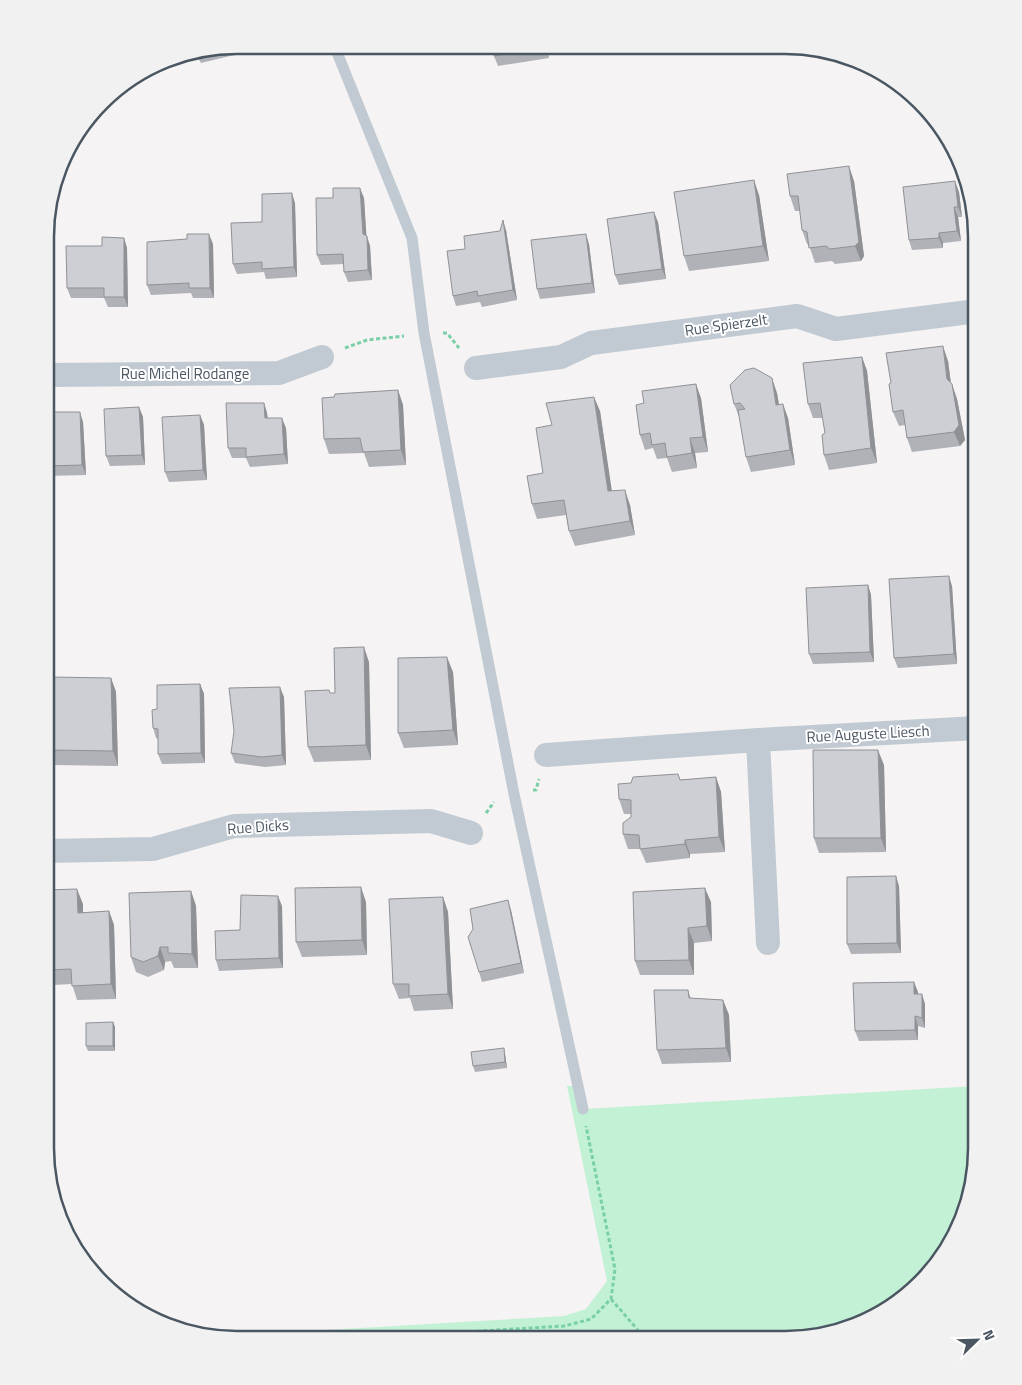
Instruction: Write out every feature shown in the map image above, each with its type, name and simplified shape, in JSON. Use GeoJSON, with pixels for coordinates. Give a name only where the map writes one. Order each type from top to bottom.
{"type":"FeatureCollection","features":[{"type":"Feature","properties":{"kind":"street","name":"Rue Spierzelt"},"geometry":{"type":"LineString","coordinates":[[476,368],[561,357],[591,343],[796,316],[836,329],[968,312]]}},
{"type":"Feature","properties":{"kind":"street","name":"Rue Michel Rodange"},"geometry":{"type":"LineString","coordinates":[[54,375],[279,373],[322,357]]}},
{"type":"Feature","properties":{"kind":"street","name":"Rue Auguste Liesch"},"geometry":{"type":"LineString","coordinates":[[546,755],[758,740],[968,728]]}},
{"type":"Feature","properties":{"kind":"street"},"geometry":{"type":"LineString","coordinates":[[758,740],[768,942]]}},
{"type":"Feature","properties":{"kind":"street","name":"Rue Dicks"},"geometry":{"type":"LineString","coordinates":[[54,851],[153,849],[234,826],[431,821],[471,832]]}},
{"type":"Feature","properties":{"kind":"lane"},"geometry":{"type":"LineString","coordinates":[[338,54],[412,238],[424,333],[514,794],[583,1108]]}},
{"type":"Feature","properties":{"kind":"path"},"geometry":{"type":"LineString","coordinates":[[322,357],[367,340],[446,332],[476,368]]}},
{"type":"Feature","properties":{"kind":"path"},"geometry":{"type":"LineString","coordinates":[[481,1331],[564,1326],[591,1319],[611,1299],[614,1269],[583,1108]]}},
{"type":"Feature","properties":{"kind":"path"},"geometry":{"type":"LineString","coordinates":[[611,1299],[637,1331]]}},
{"type":"Feature","properties":{"kind":"green space"},"geometry":{"type":"Polygon","coordinates":[[[567,1086],[578,1086],[583,1109],[968,1087],[967,1172],[959,1207],[944,1240],[923,1269],[906,1286],[877,1307],[844,1322],[821,1328],[797,1331],[310,1331],[564,1316],[586,1309],[607,1281],[567,1086]]]}},
{"type":"Feature","properties":{"kind":"building"},"geometry":{"type":"Polygon","coordinates":[[[849,166],[859,242],[855,246],[830,249],[826,246],[809,248],[807,232],[802,230],[798,196],[790,196],[787,174],[849,166]]]}},
{"type":"Feature","properties":{"kind":"building"},"geometry":{"type":"Polygon","coordinates":[[[754,180],[763,246],[684,256],[674,192],[754,180]]]}},
{"type":"Feature","properties":{"kind":"building"},"geometry":{"type":"Polygon","coordinates":[[[955,181],[958,207],[954,207],[957,231],[939,233],[939,238],[909,240],[903,187],[955,181]]]}},
{"type":"Feature","properties":{"kind":"building"},"geometry":{"type":"Polygon","coordinates":[[[333,188],[360,188],[363,234],[367,236],[368,270],[344,272],[343,254],[317,255],[316,198],[333,198],[333,188]]]}},
{"type":"Feature","properties":{"kind":"building"},"geometry":{"type":"Polygon","coordinates":[[[292,193],[294,267],[262,269],[262,262],[233,264],[231,223],[262,222],[262,194],[292,193]]]}},
{"type":"Feature","properties":{"kind":"building"},"geometry":{"type":"Polygon","coordinates":[[[654,212],[662,269],[615,275],[607,219],[654,212]]]}},
{"type":"Feature","properties":{"kind":"building"},"geometry":{"type":"Polygon","coordinates":[[[503,220],[513,290],[478,296],[477,291],[453,296],[447,251],[465,249],[464,236],[500,231],[503,220]]]}},
{"type":"Feature","properties":{"kind":"building"},"geometry":{"type":"Polygon","coordinates":[[[187,234],[209,234],[210,288],[189,288],[189,283],[147,285],[147,242],[187,239],[187,234]]]}},
{"type":"Feature","properties":{"kind":"building"},"geometry":{"type":"Polygon","coordinates":[[[586,234],[592,283],[537,289],[531,240],[586,234]]]}},
{"type":"Feature","properties":{"kind":"building"},"geometry":{"type":"Polygon","coordinates":[[[102,237],[124,238],[124,297],[104,297],[104,288],[67,288],[66,246],[102,246],[102,237]]]}},
{"type":"Feature","properties":{"kind":"building"},"geometry":{"type":"Polygon","coordinates":[[[943,346],[947,379],[952,384],[959,425],[954,432],[907,438],[903,410],[893,412],[886,353],[943,346]]]}},
{"type":"Feature","properties":{"kind":"building"},"geometry":{"type":"Polygon","coordinates":[[[862,357],[871,448],[824,455],[822,435],[825,433],[820,403],[808,404],[803,363],[862,357]]]}},
{"type":"Feature","properties":{"kind":"building"},"geometry":{"type":"Polygon","coordinates":[[[754,368],[772,378],[776,405],[783,404],[790,450],[746,457],[738,410],[745,409],[740,403],[734,404],[730,385],[745,370],[754,368]]]}},
{"type":"Feature","properties":{"kind":"building"},"geometry":{"type":"Polygon","coordinates":[[[696,384],[703,437],[690,438],[692,453],[667,457],[665,443],[652,445],[650,433],[640,435],[636,405],[644,403],[642,391],[696,384]]]}},
{"type":"Feature","properties":{"kind":"building"},"geometry":{"type":"Polygon","coordinates":[[[398,390],[401,450],[363,452],[360,438],[324,439],[322,398],[334,397],[335,394],[398,390]]]}},
{"type":"Feature","properties":{"kind":"building"},"geometry":{"type":"Polygon","coordinates":[[[594,397],[608,491],[625,490],[630,521],[569,531],[564,500],[532,504],[527,476],[543,473],[536,428],[552,425],[546,403],[594,397]]]}},
{"type":"Feature","properties":{"kind":"building"},"geometry":{"type":"Polygon","coordinates":[[[226,403],[264,403],[265,418],[282,418],[284,454],[246,457],[246,448],[228,448],[226,403]]]}},
{"type":"Feature","properties":{"kind":"building"},"geometry":{"type":"Polygon","coordinates":[[[139,407],[142,455],[106,456],[104,409],[139,407]]]}},
{"type":"Feature","properties":{"kind":"building"},"geometry":{"type":"Polygon","coordinates":[[[54,412],[80,412],[82,465],[54,466],[54,412]]]}},
{"type":"Feature","properties":{"kind":"building"},"geometry":{"type":"Polygon","coordinates":[[[200,415],[203,470],[165,472],[162,417],[200,415]]]}},
{"type":"Feature","properties":{"kind":"building"},"geometry":{"type":"Polygon","coordinates":[[[949,576],[954,654],[894,658],[889,579],[949,576]]]}},
{"type":"Feature","properties":{"kind":"building"},"geometry":{"type":"Polygon","coordinates":[[[868,585],[870,652],[809,654],[806,588],[868,585]]]}},
{"type":"Feature","properties":{"kind":"building"},"geometry":{"type":"Polygon","coordinates":[[[364,647],[366,745],[308,747],[305,691],[329,690],[330,693],[335,693],[334,648],[364,647]]]}},
{"type":"Feature","properties":{"kind":"building"},"geometry":{"type":"Polygon","coordinates":[[[447,657],[453,730],[398,733],[398,658],[447,657]]]}},
{"type":"Feature","properties":{"kind":"building"},"geometry":{"type":"Polygon","coordinates":[[[54,677],[111,678],[113,751],[54,750],[54,677]]]}},
{"type":"Feature","properties":{"kind":"building"},"geometry":{"type":"Polygon","coordinates":[[[200,684],[201,753],[158,754],[158,729],[153,728],[152,710],[157,709],[157,685],[200,684]]]}},
{"type":"Feature","properties":{"kind":"building"},"geometry":{"type":"Polygon","coordinates":[[[280,687],[282,755],[262,757],[231,753],[234,731],[229,688],[280,687]]]}},
{"type":"Feature","properties":{"kind":"building"},"geometry":{"type":"Polygon","coordinates":[[[813,750],[878,750],[881,838],[814,838],[813,750]]]}},
{"type":"Feature","properties":{"kind":"building"},"geometry":{"type":"Polygon","coordinates":[[[678,774],[680,780],[716,777],[719,837],[685,840],[685,844],[640,849],[639,835],[623,834],[623,823],[631,817],[631,800],[619,799],[618,784],[631,783],[633,777],[678,774]]]}},
{"type":"Feature","properties":{"kind":"building"},"geometry":{"type":"Polygon","coordinates":[[[896,876],[897,943],[847,944],[847,877],[896,876]]]}},
{"type":"Feature","properties":{"kind":"building"},"geometry":{"type":"Polygon","coordinates":[[[361,887],[362,940],[296,942],[295,888],[361,887]]]}},
{"type":"Feature","properties":{"kind":"building"},"geometry":{"type":"Polygon","coordinates":[[[705,888],[707,926],[688,928],[689,960],[635,961],[633,892],[705,888]]]}},
{"type":"Feature","properties":{"kind":"building"},"geometry":{"type":"Polygon","coordinates":[[[77,889],[78,913],[109,911],[111,984],[72,986],[71,969],[54,970],[54,890],[77,889]]]}},
{"type":"Feature","properties":{"kind":"building"},"geometry":{"type":"Polygon","coordinates":[[[191,891],[192,954],[168,953],[168,947],[160,947],[158,956],[143,962],[131,957],[129,893],[191,891]]]}},
{"type":"Feature","properties":{"kind":"building"},"geometry":{"type":"Polygon","coordinates":[[[241,895],[278,896],[279,958],[216,960],[215,931],[240,930],[241,895]]]}},
{"type":"Feature","properties":{"kind":"building"},"geometry":{"type":"Polygon","coordinates":[[[443,897],[448,994],[409,996],[409,984],[393,984],[389,899],[443,897]]]}},
{"type":"Feature","properties":{"kind":"building"},"geometry":{"type":"Polygon","coordinates":[[[508,900],[521,963],[479,972],[468,937],[473,929],[470,909],[508,900]]]}},
{"type":"Feature","properties":{"kind":"building"},"geometry":{"type":"Polygon","coordinates":[[[914,982],[914,994],[922,994],[922,1018],[915,1016],[915,1030],[855,1031],[853,983],[914,982]]]}},
{"type":"Feature","properties":{"kind":"building"},"geometry":{"type":"Polygon","coordinates":[[[654,990],[688,990],[689,998],[723,1000],[726,1048],[657,1050],[654,990]]]}},
{"type":"Feature","properties":{"kind":"building"},"geometry":{"type":"Polygon","coordinates":[[[113,1022],[113,1046],[86,1046],[86,1023],[113,1022]]]}},
{"type":"Feature","properties":{"kind":"building"},"geometry":{"type":"Polygon","coordinates":[[[504,1048],[505,1062],[473,1066],[471,1052],[504,1048]]]}}]}
